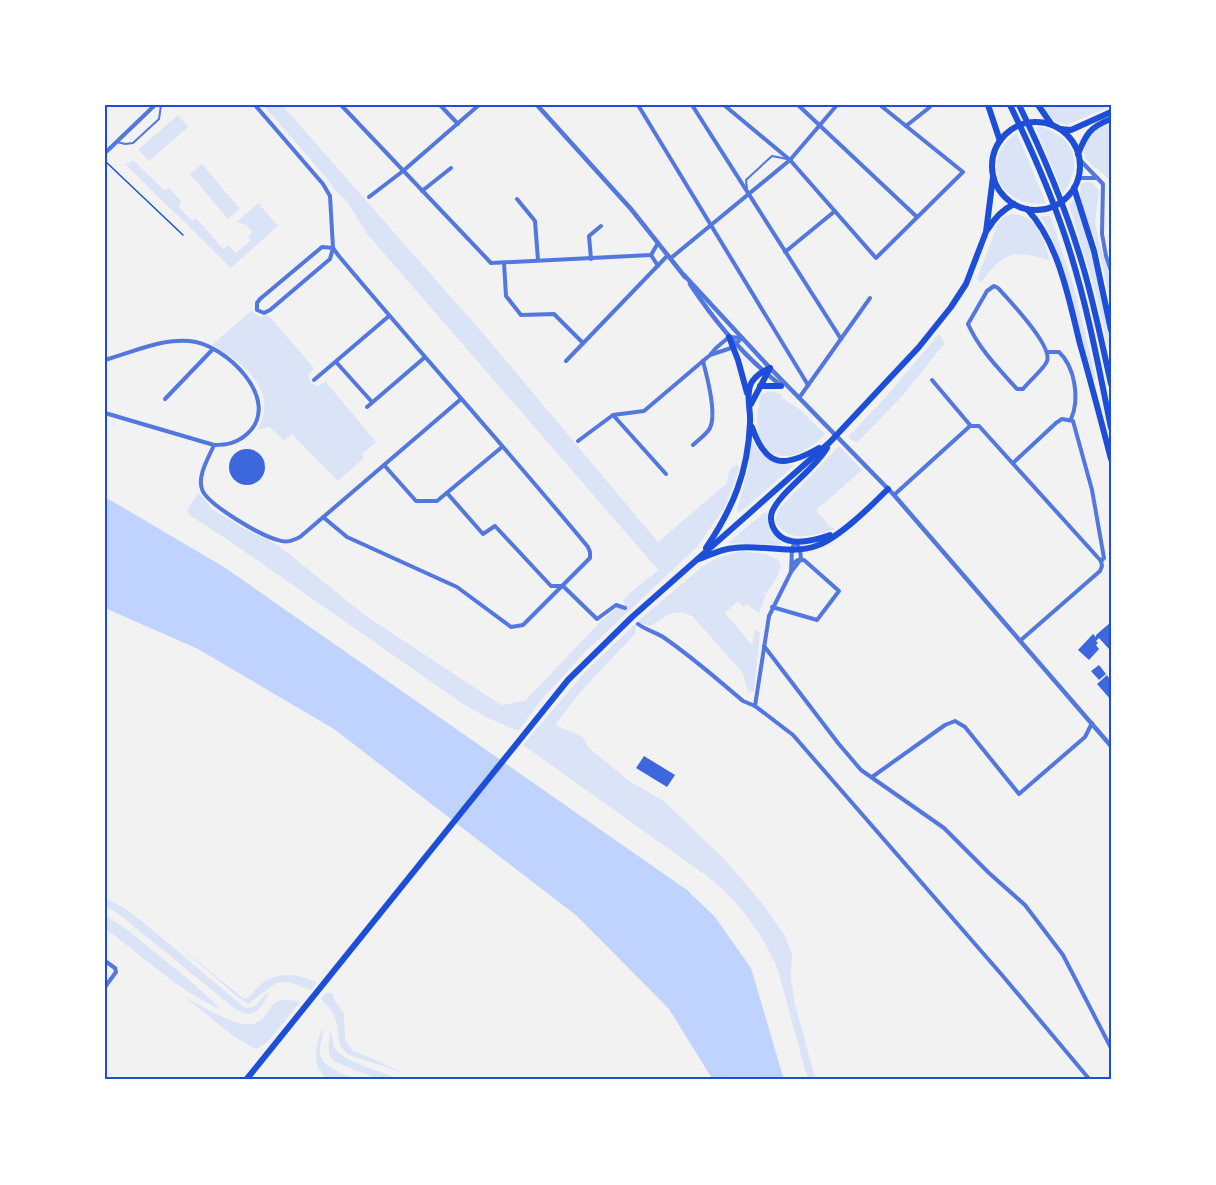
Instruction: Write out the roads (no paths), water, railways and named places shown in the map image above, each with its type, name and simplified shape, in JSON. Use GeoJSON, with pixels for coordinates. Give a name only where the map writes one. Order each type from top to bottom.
{"type":"FeatureCollection","features":[{"type":"Feature","properties":{"kind":"main road"},"geometry":{"type":"LineString","coordinates":[[988,105],[1000,141]]}},
{"type":"Feature","properties":{"kind":"main road"},"geometry":{"type":"LineString","coordinates":[[1010,105],[1039,167],[1065,237],[1087,314],[1111,428]]}},
{"type":"Feature","properties":{"kind":"main road"},"geometry":{"type":"LineString","coordinates":[[1019,105],[1046,164],[1073,234],[1093,303],[1111,384]]}},
{"type":"Feature","properties":{"kind":"main road"},"geometry":{"type":"LineString","coordinates":[[1038,105],[1052,125]]}},
{"type":"Feature","properties":{"kind":"main road"},"geometry":{"type":"LineString","coordinates":[[1060,129],[1071,130],[1111,112]]}},
{"type":"Feature","properties":{"kind":"main road"},"geometry":{"type":"LineString","coordinates":[[993,177],[1004,196],[1014,204],[1027,209],[1040,210],[1055,205],[1074,188],[1078,178],[1079,157],[1084,139],[1095,126],[1111,118]]}},
{"type":"Feature","properties":{"kind":"main road"},"geometry":{"type":"LineString","coordinates":[[986,232],[993,158],[1000,141],[1013,128],[1036,122],[1052,125],[1060,129],[1071,140],[1079,157]]}},
{"type":"Feature","properties":{"kind":"main road"},"geometry":{"type":"LineString","coordinates":[[1074,188],[1094,251],[1111,330]]}},
{"type":"Feature","properties":{"kind":"main road"},"geometry":{"type":"LineString","coordinates":[[246,1080],[568,680],[599,648],[700,555],[830,442],[919,347],[966,284],[986,232],[994,218],[1014,204]]}},
{"type":"Feature","properties":{"kind":"main road"},"geometry":{"type":"LineString","coordinates":[[1027,209],[1044,230],[1052,250],[1068,299],[1111,459]]}},
{"type":"Feature","properties":{"kind":"main road"},"geometry":{"type":"LineString","coordinates":[[700,555],[724,522],[733,504],[744,468],[750,423],[750,405],[735,346],[729,337]]}},
{"type":"Feature","properties":{"kind":"main road"},"geometry":{"type":"LineString","coordinates":[[747,395],[751,383],[767,371]]}},
{"type":"Feature","properties":{"kind":"main road"},"geometry":{"type":"LineString","coordinates":[[750,405],[767,371]]}},
{"type":"Feature","properties":{"kind":"main road"},"geometry":{"type":"LineString","coordinates":[[760,386],[782,386]]}},
{"type":"Feature","properties":{"kind":"main road"},"geometry":{"type":"LineString","coordinates":[[750,423],[761,448],[770,457],[781,461],[792,461],[830,442]]}},
{"type":"Feature","properties":{"kind":"main road"},"geometry":{"type":"LineString","coordinates":[[830,442],[823,454],[779,502],[772,512],[771,523],[775,532],[783,538],[795,541],[823,537],[840,531]]}},
{"type":"Feature","properties":{"kind":"main road"},"geometry":{"type":"LineString","coordinates":[[694,561],[733,548],[800,549],[815,546],[840,531],[888,489]]}},
{"type":"Feature","properties":{"kind":"street"},"geometry":{"type":"LineString","coordinates":[[105,153],[155,105]]}},
{"type":"Feature","properties":{"kind":"street"},"geometry":{"type":"LineString","coordinates":[[255,105],[323,184],[330,196],[333,248],[330,259],[270,310],[264,313],[257,310],[257,303],[260,299],[322,247],[333,248],[591,552],[590,558],[523,625],[511,627],[457,587],[346,537],[323,517]]}},
{"type":"Feature","properties":{"kind":"street"},"geometry":{"type":"LineString","coordinates":[[341,105],[490,264],[651,255]]}},
{"type":"Feature","properties":{"kind":"street"},"geometry":{"type":"LineString","coordinates":[[440,105],[458,124]]}},
{"type":"Feature","properties":{"kind":"street"},"geometry":{"type":"LineString","coordinates":[[369,197],[403,171],[479,105]]}},
{"type":"Feature","properties":{"kind":"street"},"geometry":{"type":"LineString","coordinates":[[537,105],[631,209],[684,275],[729,337]]}},
{"type":"Feature","properties":{"kind":"street"},"geometry":{"type":"LineString","coordinates":[[638,105],[808,385]]}},
{"type":"Feature","properties":{"kind":"street"},"geometry":{"type":"LineString","coordinates":[[692,105],[841,339]]}},
{"type":"Feature","properties":{"kind":"street"},"geometry":{"type":"LineString","coordinates":[[724,105],[790,160],[876,258],[963,172],[880,105]]}},
{"type":"Feature","properties":{"kind":"street"},"geometry":{"type":"LineString","coordinates":[[798,105],[917,217]]}},
{"type":"Feature","properties":{"kind":"street"},"geometry":{"type":"LineString","coordinates":[[566,361],[658,266],[712,225],[790,160],[837,105]]}},
{"type":"Feature","properties":{"kind":"street"},"geometry":{"type":"LineString","coordinates":[[906,126],[930,108],[930,105]]}},
{"type":"Feature","properties":{"kind":"street"},"geometry":{"type":"LineString","coordinates":[[1079,157],[1103,184],[1102,234],[1111,271]]}},
{"type":"Feature","properties":{"kind":"street"},"geometry":{"type":"LineString","coordinates":[[422,191],[451,168]]}},
{"type":"Feature","properties":{"kind":"street"},"geometry":{"type":"LineString","coordinates":[[1078,178],[1098,178]]}},
{"type":"Feature","properties":{"kind":"street"},"geometry":{"type":"LineString","coordinates":[[517,199],[535,221],[538,260]]}},
{"type":"Feature","properties":{"kind":"street"},"geometry":{"type":"LineString","coordinates":[[784,252],[835,211]]}},
{"type":"Feature","properties":{"kind":"street"},"geometry":{"type":"LineString","coordinates":[[591,259],[589,236],[600,226]]}},
{"type":"Feature","properties":{"kind":"street"},"geometry":{"type":"LineString","coordinates":[[651,255],[658,242]]}},
{"type":"Feature","properties":{"kind":"street"},"geometry":{"type":"LineString","coordinates":[[651,255],[658,266]]}},
{"type":"Feature","properties":{"kind":"street"},"geometry":{"type":"LineString","coordinates":[[504,263],[506,296],[521,315],[554,314],[583,343]]}},
{"type":"Feature","properties":{"kind":"street"},"geometry":{"type":"LineString","coordinates":[[684,275],[742,338],[767,371],[799,398]]}},
{"type":"Feature","properties":{"kind":"street"},"geometry":{"type":"LineString","coordinates":[[994,286],[998,288],[1034,331],[1048,352],[1047,361],[1023,389],[1017,389],[987,356],[968,324],[987,291],[994,286]]}},
{"type":"Feature","properties":{"kind":"street"},"geometry":{"type":"LineString","coordinates":[[799,398],[870,298]]}},
{"type":"Feature","properties":{"kind":"street"},"geometry":{"type":"LineString","coordinates":[[314,380],[389,316]]}},
{"type":"Feature","properties":{"kind":"street"},"geometry":{"type":"LineString","coordinates":[[578,441],[613,415],[644,411],[729,337],[742,338]]}},
{"type":"Feature","properties":{"kind":"street"},"geometry":{"type":"LineString","coordinates":[[710,355],[735,346],[742,338]]}},
{"type":"Feature","properties":{"kind":"street"},"geometry":{"type":"LineString","coordinates":[[105,360],[161,341],[192,340],[231,360],[246,375],[258,401],[258,415],[252,429],[239,441],[213,445],[105,413]]}},
{"type":"Feature","properties":{"kind":"street"},"geometry":{"type":"LineString","coordinates":[[735,346],[799,398],[894,495],[1111,746]]}},
{"type":"Feature","properties":{"kind":"street"},"geometry":{"type":"LineString","coordinates":[[165,399],[213,349]]}},
{"type":"Feature","properties":{"kind":"street"},"geometry":{"type":"LineString","coordinates":[[1048,352],[1059,352],[1068,360],[1076,398],[1071,419],[1077,429],[1092,490],[1104,558],[1101,561]]}},
{"type":"Feature","properties":{"kind":"street"},"geometry":{"type":"LineString","coordinates":[[367,407],[424,358]]}},
{"type":"Feature","properties":{"kind":"street"},"geometry":{"type":"LineString","coordinates":[[693,445],[710,429],[712,421],[711,396],[703,360]]}},
{"type":"Feature","properties":{"kind":"street"},"geometry":{"type":"LineString","coordinates":[[336,362],[372,402]]}},
{"type":"Feature","properties":{"kind":"street"},"geometry":{"type":"LineString","coordinates":[[932,380],[970,426]]}},
{"type":"Feature","properties":{"kind":"street"},"geometry":{"type":"LineString","coordinates":[[213,445],[201,477],[202,490],[214,506],[269,537],[279,541],[291,541],[300,537],[461,399]]}},
{"type":"Feature","properties":{"kind":"street"},"geometry":{"type":"LineString","coordinates":[[613,415],[666,474]]}},
{"type":"Feature","properties":{"kind":"street"},"geometry":{"type":"LineString","coordinates":[[1013,463],[1056,423],[1062,419],[1071,419]]}},
{"type":"Feature","properties":{"kind":"street"},"geometry":{"type":"LineString","coordinates":[[894,495],[970,426],[979,426],[1101,561],[1100,571],[1021,640]]}},
{"type":"Feature","properties":{"kind":"street"},"geometry":{"type":"LineString","coordinates":[[384,465],[416,501],[437,501],[502,447]]}},
{"type":"Feature","properties":{"kind":"street"},"geometry":{"type":"LineString","coordinates":[[447,493],[483,534],[495,526],[551,586],[563,586],[597,619],[616,605],[625,608]]}},
{"type":"Feature","properties":{"kind":"street"},"geometry":{"type":"LineString","coordinates":[[791,573],[792,549],[795,541]]}},
{"type":"Feature","properties":{"kind":"street"},"geometry":{"type":"LineString","coordinates":[[754,706],[772,607],[801,559],[800,549],[795,541]]}},
{"type":"Feature","properties":{"kind":"street"},"geometry":{"type":"LineString","coordinates":[[792,563],[801,559]]}},
{"type":"Feature","properties":{"kind":"street"},"geometry":{"type":"LineString","coordinates":[[772,607],[817,620],[839,591],[801,559]]}},
{"type":"Feature","properties":{"kind":"street"},"geometry":{"type":"LineString","coordinates":[[638,624],[660,635],[743,701],[754,706],[793,735],[1002,975],[1090,1080]]}},
{"type":"Feature","properties":{"kind":"street"},"geometry":{"type":"LineString","coordinates":[[764,646],[861,770],[944,828],[1025,905],[1063,955],[1111,1048]]}},
{"type":"Feature","properties":{"kind":"street"},"geometry":{"type":"LineString","coordinates":[[872,777],[945,725],[955,721],[965,727],[1019,794],[1085,737],[1092,723]]}},
{"type":"Feature","properties":{"kind":"street"},"geometry":{"type":"LineString","coordinates":[[105,961],[115,968],[116,972],[105,987]]}},
{"type":"Feature","properties":{"kind":"lane"},"geometry":{"type":"LineString","coordinates":[[117,142],[133,143],[159,118],[161,105]]}},
{"type":"Feature","properties":{"kind":"lane"},"geometry":{"type":"LineString","coordinates":[[748,195],[746,180],[772,156],[790,160]]}},
{"type":"Feature","properties":{"kind":"water"},"geometry":{"type":"Polygon","coordinates":[[[105,497],[224,567],[687,890],[715,917],[751,968],[784,1080],[713,1080],[669,1009],[577,916],[334,729],[198,649],[105,608],[105,497]]]}}]}
